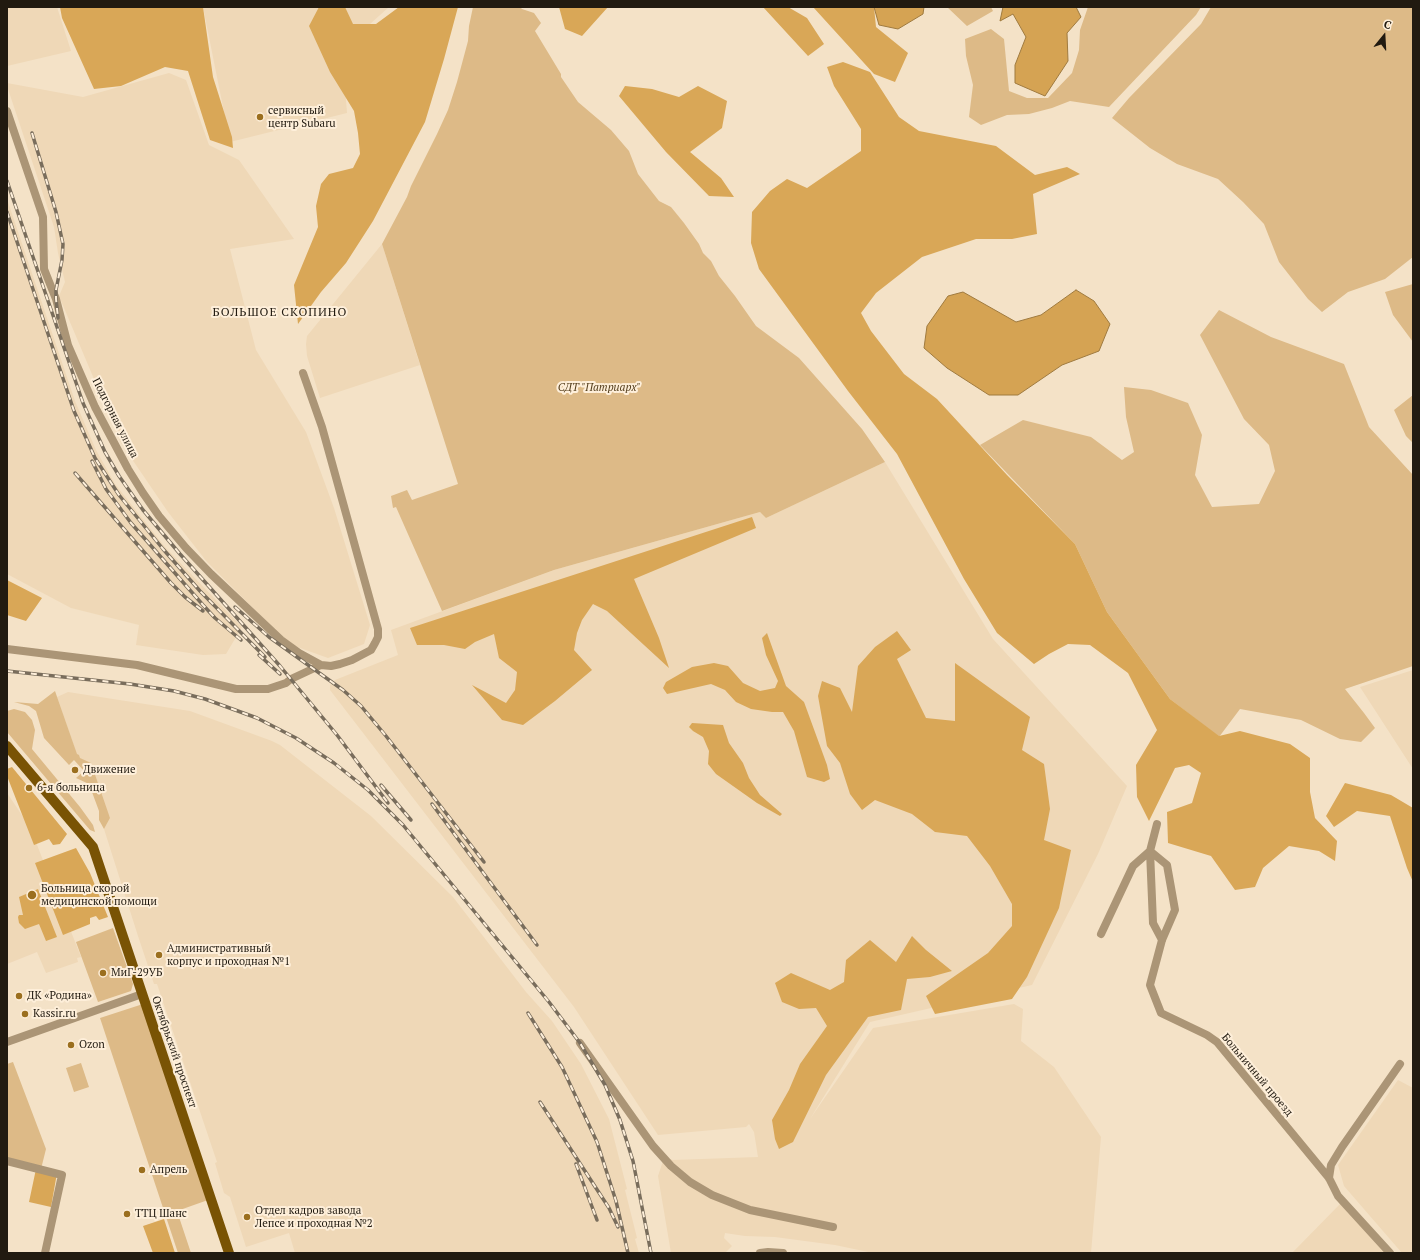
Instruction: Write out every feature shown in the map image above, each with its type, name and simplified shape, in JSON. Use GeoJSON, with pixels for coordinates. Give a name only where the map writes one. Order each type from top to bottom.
{"type":"FeatureCollection","features":[{"type":"Feature","properties":{"kind":"main road","name":"Октябрьский проспект"},"geometry":{"type":"LineString","coordinates":[[7,746],[93,848],[229,1253]]}},
{"type":"Feature","properties":{"kind":"street","name":"Подгорная улица"},"geometry":{"type":"LineString","coordinates":[[7,111],[43,217],[44,269],[56,299],[68,345],[95,407],[128,469],[143,494],[159,516],[186,548],[211,574],[281,640],[299,653],[322,665]]}},
{"type":"Feature","properties":{"kind":"street"},"geometry":{"type":"LineString","coordinates":[[7,649],[138,665],[236,689],[268,689],[286,683],[291,679],[322,665],[331,666],[340,664],[371,650],[378,637],[378,629],[322,427],[303,373]]}},
{"type":"Feature","properties":{"kind":"street"},"geometry":{"type":"LineString","coordinates":[[1157,824],[1150,850],[1153,923],[1162,940]]}},
{"type":"Feature","properties":{"kind":"street"},"geometry":{"type":"LineString","coordinates":[[1101,934],[1134,866],[1150,850]]}},
{"type":"Feature","properties":{"kind":"street","name":"Больничный проезд"},"geometry":{"type":"LineString","coordinates":[[1150,850],[1167,865],[1175,910],[1162,940],[1150,985],[1161,1012],[1207,1035],[1217,1042],[1329,1178],[1338,1196],[1390,1253]]}},
{"type":"Feature","properties":{"kind":"street"},"geometry":{"type":"LineString","coordinates":[[7,1042],[142,994]]}},
{"type":"Feature","properties":{"kind":"street"},"geometry":{"type":"LineString","coordinates":[[580,1043],[652,1146],[690,1182],[712,1195],[750,1210],[833,1228]]}},
{"type":"Feature","properties":{"kind":"street"},"geometry":{"type":"LineString","coordinates":[[1329,1178],[1331,1165],[1342,1147],[1400,1064]]}},
{"type":"Feature","properties":{"kind":"street"},"geometry":{"type":"LineString","coordinates":[[7,1161],[62,1175],[45,1253]]}},
{"type":"Feature","properties":{"kind":"street"},"geometry":{"type":"LineString","coordinates":[[760,1253],[783,1253]]}},
{"type":"Feature","properties":{"kind":"shaded area"},"geometry":{"type":"Polygon","coordinates":[[[7,7],[57,7],[71,51],[7,66],[7,7]]]}},
{"type":"Feature","properties":{"kind":"shaded area"},"geometry":{"type":"Polygon","coordinates":[[[60,7],[203,7],[213,77],[232,137],[233,148],[210,140],[188,71],[165,67],[121,86],[94,89],[62,18],[60,7]]]}},
{"type":"Feature","properties":{"kind":"shaded area"},"geometry":{"type":"Polygon","coordinates":[[[203,7],[389,7],[342,49],[347,113],[230,142],[203,7]]]}},
{"type":"Feature","properties":{"kind":"shaded area"},"geometry":{"type":"Polygon","coordinates":[[[319,7],[345,7],[353,24],[376,24],[399,7],[458,7],[425,122],[373,221],[346,263],[321,292],[298,324],[294,285],[318,227],[316,206],[321,184],[329,174],[353,168],[360,154],[354,111],[330,72],[309,26],[319,7]]]}},
{"type":"Feature","properties":{"kind":"shaded area"},"geometry":{"type":"Polygon","coordinates":[[[559,7],[608,7],[582,36],[565,29],[559,7]]]}},
{"type":"Feature","properties":{"kind":"shaded area"},"geometry":{"type":"Polygon","coordinates":[[[763,7],[788,7],[807,18],[824,44],[808,56],[763,7]]]}},
{"type":"Feature","properties":{"kind":"shaded area"},"geometry":{"type":"Polygon","coordinates":[[[813,7],[874,7],[876,27],[908,53],[895,82],[874,74],[813,7]]]}},
{"type":"Feature","properties":{"kind":"shaded area"},"geometry":{"type":"Polygon","coordinates":[[[874,7],[924,7],[923,14],[898,29],[879,25],[874,7]]]}},
{"type":"Feature","properties":{"kind":"shaded area"},"geometry":{"type":"Polygon","coordinates":[[[1003,7],[1076,7],[1081,17],[1067,33],[1068,61],[1045,96],[1015,83],[1015,65],[1026,37],[1013,14],[1000,21],[1003,7]]]}},
{"type":"Feature","properties":{"kind":"shaded area"},"geometry":{"type":"Polygon","coordinates":[[[843,62],[870,72],[899,117],[919,131],[996,146],[1035,175],[1067,167],[1080,174],[1033,194],[1037,234],[1012,239],[976,239],[922,257],[876,293],[861,313],[871,331],[904,374],[937,399],[1007,475],[1075,544],[1107,612],[1170,699],[1219,736],[1240,731],[1290,744],[1310,758],[1310,792],[1315,818],[1337,841],[1335,861],[1319,851],[1289,846],[1263,868],[1255,887],[1235,890],[1211,856],[1168,843],[1167,812],[1192,803],[1201,773],[1189,765],[1175,768],[1149,821],[1137,797],[1136,765],[1157,730],[1128,673],[1090,645],[1068,644],[1034,664],[997,633],[964,579],[897,454],[848,391],[759,269],[751,243],[752,212],[770,191],[787,179],[807,188],[861,151],[861,129],[834,86],[827,67],[843,62]]]}},
{"type":"Feature","properties":{"kind":"shaded area"},"geometry":{"type":"Polygon","coordinates":[[[169,73],[186,80],[209,145],[239,160],[294,239],[230,249],[256,350],[306,432],[334,508],[370,625],[364,644],[328,658],[289,644],[207,562],[168,512],[121,443],[59,296],[65,282],[54,227],[7,83],[83,97],[169,73]]]}},
{"type":"Feature","properties":{"kind":"shaded area"},"geometry":{"type":"Polygon","coordinates":[[[625,86],[652,89],[679,97],[698,86],[727,101],[722,128],[690,152],[721,178],[734,197],[709,196],[666,152],[619,96],[625,86]]]}},
{"type":"Feature","properties":{"kind":"shaded area"},"geometry":{"type":"Polygon","coordinates":[[[7,199],[75,401],[96,450],[115,484],[165,547],[242,627],[226,654],[203,655],[136,645],[139,625],[71,608],[7,574],[7,199]]]}},
{"type":"Feature","properties":{"kind":"shaded area"},"geometry":{"type":"Polygon","coordinates":[[[382,244],[420,365],[320,398],[307,356],[307,336],[382,244]]]}},
{"type":"Feature","properties":{"kind":"shaded area"},"geometry":{"type":"Polygon","coordinates":[[[1076,290],[1094,301],[1110,324],[1099,351],[1062,365],[1018,395],[989,395],[947,368],[924,348],[927,326],[948,296],[963,292],[1016,322],[1041,315],[1076,290]]]}},
{"type":"Feature","properties":{"kind":"shaded area"},"geometry":{"type":"Polygon","coordinates":[[[885,462],[993,639],[1127,786],[1098,854],[1032,985],[870,1022],[810,1119],[873,1028],[1014,1004],[1023,1009],[1021,1041],[1054,1067],[1101,1137],[1091,1253],[873,1253],[835,1245],[775,1237],[745,1236],[725,1233],[724,1238],[732,1246],[725,1253],[671,1253],[658,1176],[664,1158],[673,1160],[758,1157],[754,1132],[749,1124],[746,1127],[658,1135],[574,1007],[330,690],[330,685],[335,680],[398,655],[391,630],[554,570],[760,512],[766,518],[885,462]]]}},
{"type":"Feature","properties":{"kind":"shaded area"},"geometry":{"type":"Polygon","coordinates":[[[752,517],[756,528],[634,579],[659,638],[669,668],[607,611],[593,604],[582,620],[577,633],[574,650],[592,670],[523,725],[502,720],[472,685],[506,703],[515,690],[517,672],[499,658],[494,634],[475,642],[465,649],[444,645],[417,645],[410,628],[752,517]]]}},
{"type":"Feature","properties":{"kind":"shaded area"},"geometry":{"type":"Polygon","coordinates":[[[7,580],[42,598],[26,621],[7,615],[7,580]]]}},
{"type":"Feature","properties":{"kind":"shaded area"},"geometry":{"type":"Polygon","coordinates":[[[897,631],[911,650],[897,659],[926,718],[955,721],[955,663],[1030,717],[1022,750],[1044,764],[1050,809],[1044,840],[1071,850],[1059,908],[1027,977],[1012,999],[935,1014],[926,996],[988,953],[1012,926],[1012,904],[990,866],[967,836],[935,832],[912,814],[875,800],[862,810],[850,794],[840,763],[827,746],[818,696],[822,681],[840,688],[852,712],[858,666],[875,647],[897,631]]]}},
{"type":"Feature","properties":{"kind":"shaded area"},"geometry":{"type":"Polygon","coordinates":[[[767,633],[786,686],[804,702],[827,765],[830,779],[824,782],[807,777],[794,731],[783,712],[751,709],[736,702],[725,690],[711,684],[667,694],[663,688],[666,682],[692,667],[714,663],[728,666],[743,683],[760,691],[775,688],[778,681],[766,655],[762,638],[767,633]]]}},
{"type":"Feature","properties":{"kind":"shaded area"},"geometry":{"type":"Polygon","coordinates":[[[1413,670],[1413,769],[1360,687],[1413,670]]]}},
{"type":"Feature","properties":{"kind":"shaded area"},"geometry":{"type":"Polygon","coordinates":[[[68,692],[190,711],[272,741],[280,745],[371,816],[453,897],[526,992],[552,1021],[581,1064],[609,1119],[627,1189],[625,1190],[637,1238],[635,1239],[639,1253],[295,1253],[289,1233],[246,1247],[230,1197],[224,1193],[215,1163],[217,1162],[157,984],[154,984],[104,829],[110,818],[80,758],[77,755],[57,697],[68,692]]]}},
{"type":"Feature","properties":{"kind":"shaded area"},"geometry":{"type":"Polygon","coordinates":[[[692,723],[723,725],[729,743],[743,763],[749,778],[760,795],[782,814],[780,816],[757,803],[716,774],[708,764],[709,751],[703,737],[689,727],[692,723]]]}},
{"type":"Feature","properties":{"kind":"shaded area"},"geometry":{"type":"Polygon","coordinates":[[[12,767],[67,834],[60,844],[53,845],[49,839],[34,845],[7,776],[7,769],[12,767]]]}},
{"type":"Feature","properties":{"kind":"shaded area"},"geometry":{"type":"Polygon","coordinates":[[[1345,783],[1391,795],[1413,808],[1413,882],[1390,816],[1357,811],[1334,827],[1326,816],[1345,783]]]}},
{"type":"Feature","properties":{"kind":"shaded area","name":"Больница скорой медицинской помощи"},"geometry":{"type":"Polygon","coordinates":[[[7,793],[30,827],[81,957],[77,958],[78,962],[46,973],[37,952],[7,964],[7,793]]]}},
{"type":"Feature","properties":{"kind":"shaded area"},"geometry":{"type":"Polygon","coordinates":[[[76,848],[90,873],[108,917],[99,920],[96,916],[90,918],[90,924],[63,935],[35,863],[76,848]]]}},
{"type":"Feature","properties":{"kind":"shaded area"},"geometry":{"type":"Polygon","coordinates":[[[38,889],[57,937],[46,941],[39,924],[25,929],[19,923],[18,917],[19,915],[23,915],[19,897],[38,889]]]}},
{"type":"Feature","properties":{"kind":"shaded area"},"geometry":{"type":"Polygon","coordinates":[[[912,936],[926,950],[952,971],[930,977],[907,979],[901,1010],[868,1017],[826,1075],[793,1142],[779,1149],[775,1139],[772,1120],[789,1090],[800,1064],[827,1026],[816,1008],[799,1009],[782,1002],[775,983],[791,973],[830,990],[844,982],[846,960],[870,940],[896,962],[912,936]]]}},
{"type":"Feature","properties":{"kind":"shaded area"},"geometry":{"type":"Polygon","coordinates":[[[1398,1080],[1413,1088],[1413,1253],[1402,1253],[1344,1186],[1338,1165],[1398,1080]]]}},
{"type":"Feature","properties":{"kind":"shaded area"},"geometry":{"type":"Polygon","coordinates":[[[36,1169],[57,1173],[51,1207],[29,1202],[36,1169]]]}},
{"type":"Feature","properties":{"kind":"shaded area"},"geometry":{"type":"Polygon","coordinates":[[[1341,1203],[1386,1253],[1292,1253],[1341,1203]]]}},
{"type":"Feature","properties":{"kind":"shaded area"},"geometry":{"type":"Polygon","coordinates":[[[164,1219],[175,1253],[153,1253],[143,1226],[164,1219]]]}},
{"type":"Feature","properties":{"kind":"green space","name":"СДТ \"Патриарх\""},"geometry":{"type":"Polygon","coordinates":[[[473,7],[520,7],[534,13],[541,23],[535,31],[561,74],[561,77],[578,102],[611,130],[629,151],[638,174],[659,201],[671,207],[684,223],[699,244],[703,253],[711,261],[719,276],[756,326],[799,358],[862,429],[885,462],[766,518],[760,512],[554,570],[442,611],[396,507],[393,508],[391,496],[407,490],[412,500],[458,484],[382,244],[407,197],[448,110],[468,41],[473,7]]]}},
{"type":"Feature","properties":{"kind":"green space"},"geometry":{"type":"Polygon","coordinates":[[[947,7],[991,7],[993,11],[967,26],[947,7]]]}},
{"type":"Feature","properties":{"kind":"green space"},"geometry":{"type":"Polygon","coordinates":[[[1088,7],[1201,7],[1196,15],[1109,107],[1070,101],[1052,108],[1029,114],[1007,115],[981,125],[969,117],[973,85],[966,56],[965,39],[991,29],[1004,39],[1009,91],[1027,98],[1048,98],[1072,73],[1079,50],[1080,30],[1088,7]]]}},
{"type":"Feature","properties":{"kind":"green space"},"geometry":{"type":"Polygon","coordinates":[[[1211,7],[1413,7],[1413,257],[1385,279],[1348,292],[1322,312],[1308,299],[1279,262],[1264,224],[1243,202],[1218,179],[1177,164],[1150,148],[1112,118],[1129,98],[1201,24],[1211,7]]]}},
{"type":"Feature","properties":{"kind":"green space"},"geometry":{"type":"Polygon","coordinates":[[[1413,284],[1413,342],[1393,315],[1385,292],[1413,284]]]}},
{"type":"Feature","properties":{"kind":"green space"},"geometry":{"type":"Polygon","coordinates":[[[1219,310],[1271,337],[1344,364],[1369,427],[1413,475],[1413,666],[1345,689],[1375,728],[1361,742],[1340,739],[1301,720],[1240,709],[1219,737],[1170,699],[1107,612],[1075,544],[980,445],[1023,420],[1091,437],[1122,460],[1134,452],[1126,417],[1124,387],[1151,390],[1188,403],[1202,435],[1195,475],[1212,507],[1259,504],[1275,471],[1269,445],[1244,419],[1200,335],[1219,310]]]}},
{"type":"Feature","properties":{"kind":"green space"},"geometry":{"type":"Polygon","coordinates":[[[1413,395],[1413,443],[1406,436],[1394,410],[1413,395]]]}},
{"type":"Feature","properties":{"kind":"green space"},"geometry":{"type":"Polygon","coordinates":[[[55,691],[77,754],[80,758],[91,763],[110,818],[104,829],[99,820],[99,811],[89,784],[76,778],[84,771],[74,760],[69,765],[44,738],[36,711],[29,706],[14,702],[38,704],[55,691]]]}},
{"type":"Feature","properties":{"kind":"green space"},"geometry":{"type":"Polygon","coordinates":[[[14,709],[25,712],[32,720],[35,730],[32,749],[80,807],[93,825],[95,832],[90,830],[7,732],[7,711],[14,709]]]}},
{"type":"Feature","properties":{"kind":"green space"},"geometry":{"type":"Polygon","coordinates":[[[113,928],[133,984],[131,991],[98,1002],[76,942],[113,928]]]}},
{"type":"Feature","properties":{"kind":"green space"},"geometry":{"type":"Polygon","coordinates":[[[143,1004],[208,1200],[177,1211],[191,1253],[178,1253],[100,1018],[143,1004]]]}},
{"type":"Feature","properties":{"kind":"green space"},"geometry":{"type":"Polygon","coordinates":[[[13,1062],[46,1149],[41,1169],[7,1161],[7,1064],[13,1062]]]}},
{"type":"Feature","properties":{"kind":"green space"},"geometry":{"type":"Polygon","coordinates":[[[81,1063],[89,1087],[74,1092],[66,1068],[81,1063]]]}},
{"type":"Feature","properties":{"kind":"railway"},"geometry":{"type":"LineString","coordinates":[[32,133],[56,212],[63,244],[62,260],[56,290],[58,318]]}},
{"type":"Feature","properties":{"kind":"railway"},"geometry":{"type":"LineString","coordinates":[[7,181],[83,403],[105,452],[119,476],[143,510],[180,554],[280,666],[337,735],[388,803]]}},
{"type":"Feature","properties":{"kind":"railway"},"geometry":{"type":"LineString","coordinates":[[7,212],[74,411],[95,458],[119,495],[163,549],[200,591],[265,657]]}},
{"type":"Feature","properties":{"kind":"railway"},"geometry":{"type":"LineString","coordinates":[[92,461],[106,489],[131,523],[215,618],[241,640]]}},
{"type":"Feature","properties":{"kind":"railway"},"geometry":{"type":"LineString","coordinates":[[75,473],[171,583],[185,597],[203,611]]}},
{"type":"Feature","properties":{"kind":"railway"},"geometry":{"type":"LineString","coordinates":[[235,607],[269,637],[343,690],[361,706],[484,862]]}},
{"type":"Feature","properties":{"kind":"railway"},"geometry":{"type":"LineString","coordinates":[[259,655],[280,674]]}},
{"type":"Feature","properties":{"kind":"railway"},"geometry":{"type":"LineString","coordinates":[[7,671],[130,684],[174,691],[205,699],[257,718],[296,738],[334,763],[368,790],[403,825],[549,1002],[580,1043],[605,1085],[620,1120],[633,1161],[651,1253]]}},
{"type":"Feature","properties":{"kind":"railway"},"geometry":{"type":"LineString","coordinates":[[381,785],[411,820]]}},
{"type":"Feature","properties":{"kind":"railway"},"geometry":{"type":"LineString","coordinates":[[432,804],[537,945]]}},
{"type":"Feature","properties":{"kind":"railway"},"geometry":{"type":"LineString","coordinates":[[528,1013],[562,1067],[597,1142],[616,1201],[628,1253]]}},
{"type":"Feature","properties":{"kind":"railway"},"geometry":{"type":"LineString","coordinates":[[540,1102],[609,1208],[618,1227]]}},
{"type":"Feature","properties":{"kind":"railway"},"geometry":{"type":"LineString","coordinates":[[576,1164],[597,1220]]}},
{"type":"Feature","properties":{"kind":"place","name":"сервисный центр Subaru"},"geometry":{"type":"Point","coordinates":[260,117]}},
{"type":"Feature","properties":{"kind":"place","name":"Движение"},"geometry":{"type":"Point","coordinates":[75,770]}},
{"type":"Feature","properties":{"kind":"place","name":"6-я больница"},"geometry":{"type":"Point","coordinates":[29,788]}},
{"type":"Feature","properties":{"kind":"place","name":"Больница скорой медицинской помощи"},"geometry":{"type":"Point","coordinates":[32,895]}},
{"type":"Feature","properties":{"kind":"place","name":"Административный корпус и проходная №1"},"geometry":{"type":"Point","coordinates":[159,955]}},
{"type":"Feature","properties":{"kind":"place","name":"МиГ-29УБ"},"geometry":{"type":"Point","coordinates":[103,973]}},
{"type":"Feature","properties":{"kind":"place","name":"ДК «Родина»"},"geometry":{"type":"Point","coordinates":[19,996]}},
{"type":"Feature","properties":{"kind":"place","name":"Kassir.ru"},"geometry":{"type":"Point","coordinates":[25,1014]}},
{"type":"Feature","properties":{"kind":"place","name":"Ozon"},"geometry":{"type":"Point","coordinates":[71,1045]}},
{"type":"Feature","properties":{"kind":"place","name":"Апрель"},"geometry":{"type":"Point","coordinates":[142,1170]}},
{"type":"Feature","properties":{"kind":"place","name":"ТТЦ Шанс"},"geometry":{"type":"Point","coordinates":[127,1214]}},
{"type":"Feature","properties":{"kind":"place","name":"Отдел кадров завода Лепсе и проходная №2"},"geometry":{"type":"Point","coordinates":[247,1217]}},
{"type":"Feature","properties":{"kind":"district","name":"БОЛЬШОЕ СКОПИНО"},"geometry":{"type":"Point","coordinates":[280,313]}}]}
